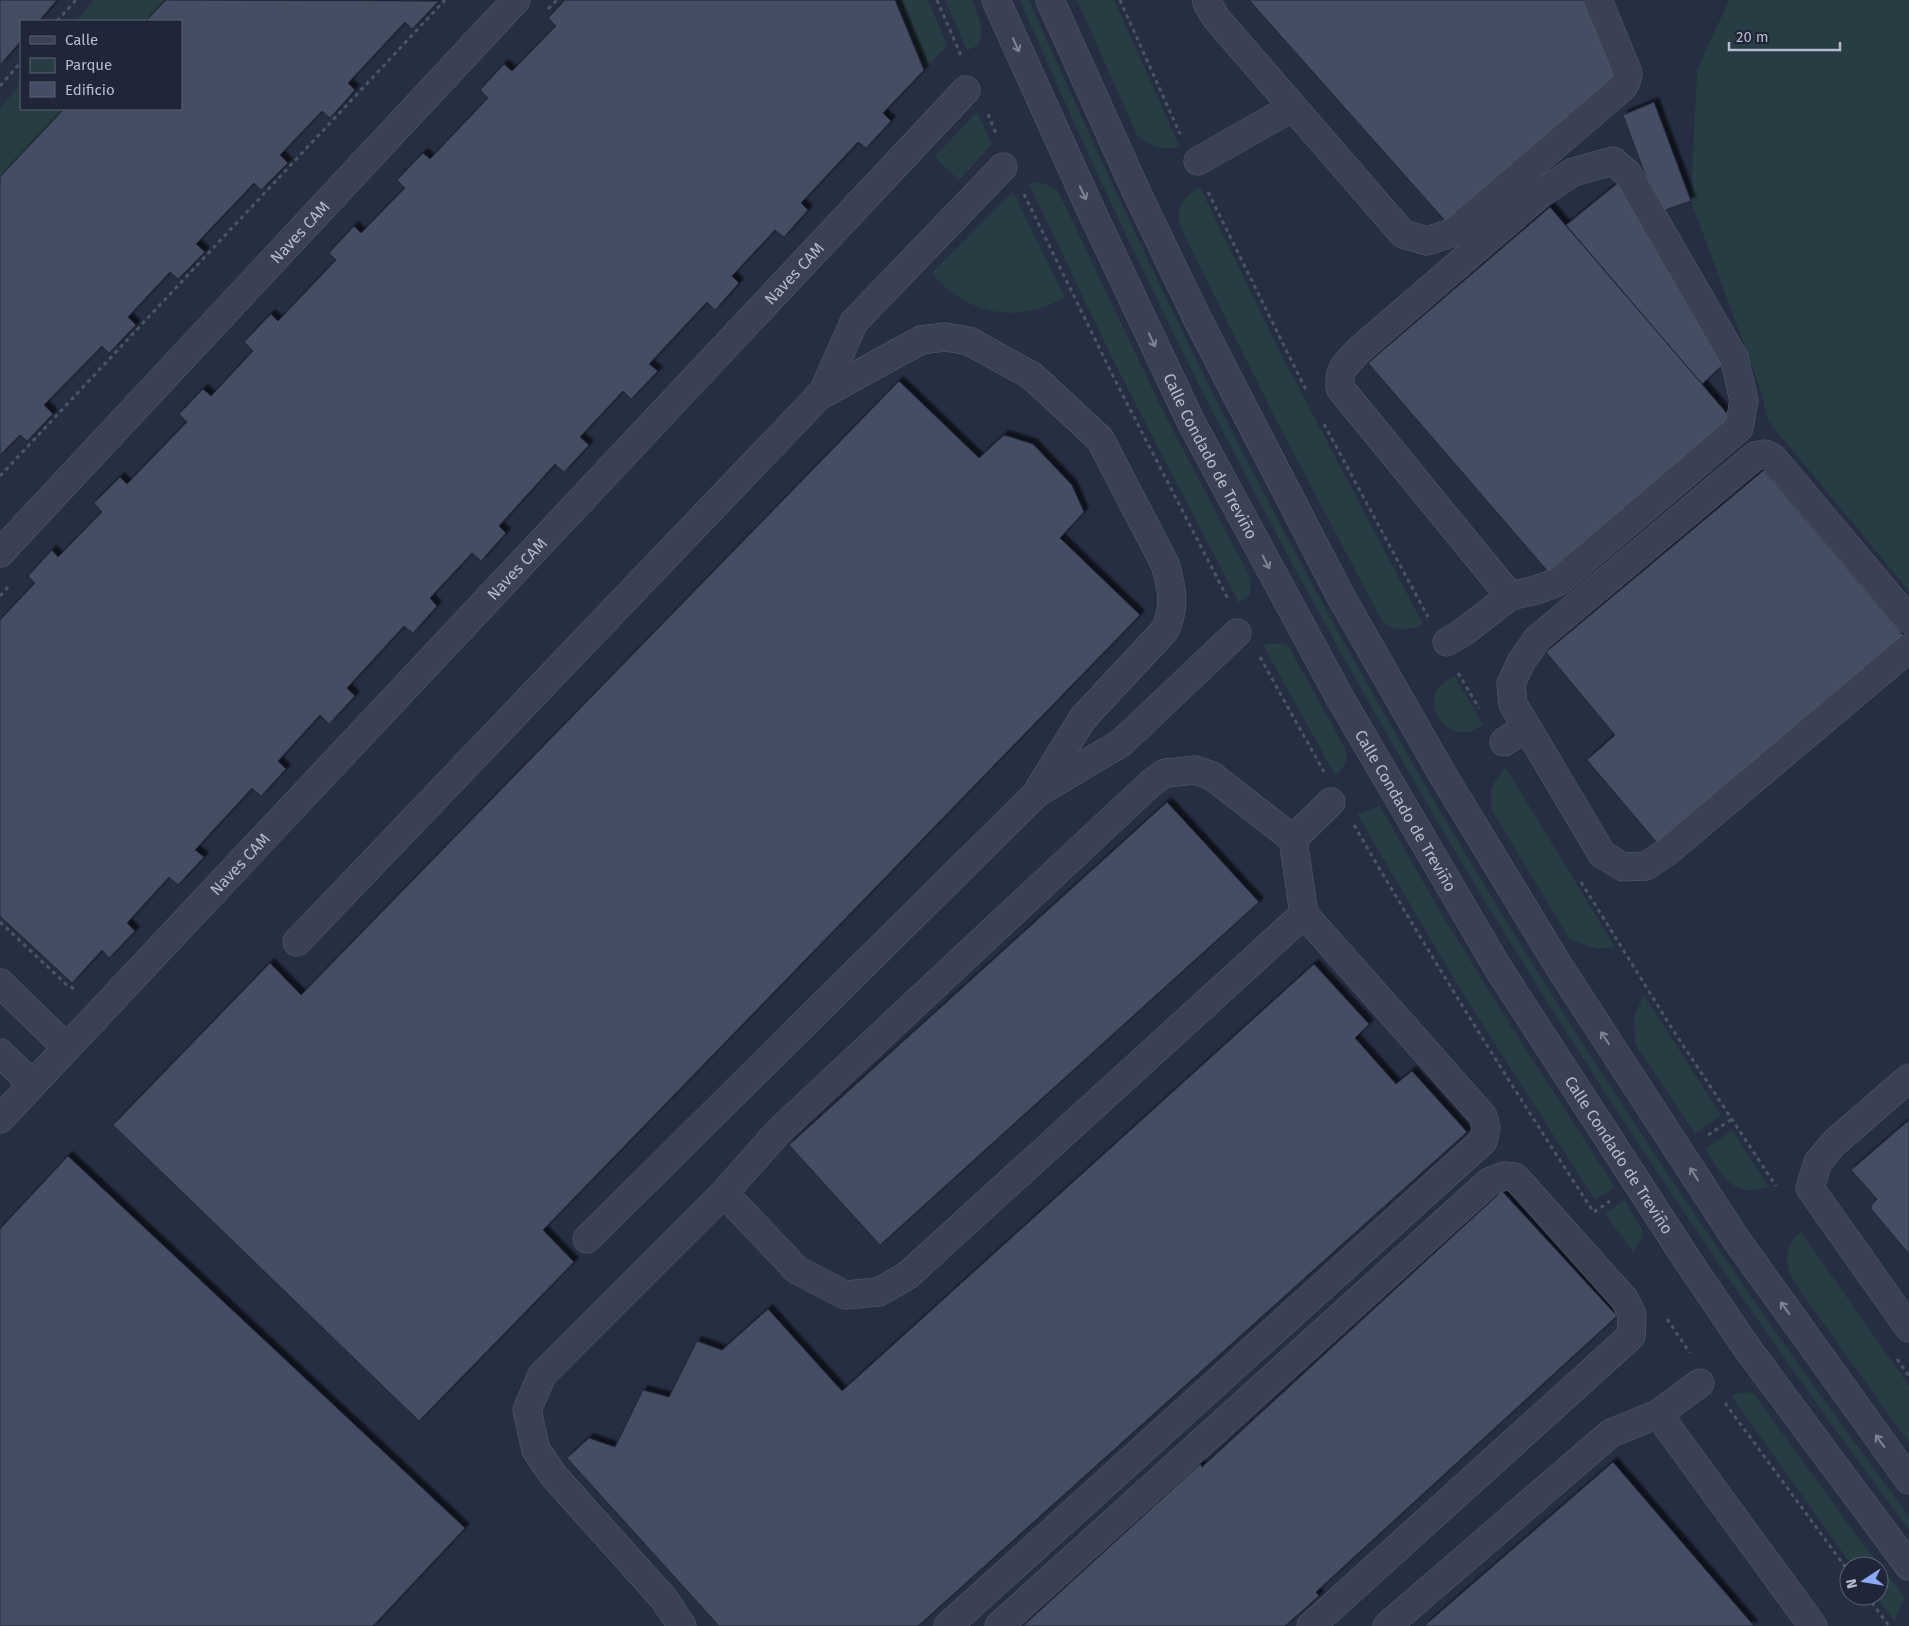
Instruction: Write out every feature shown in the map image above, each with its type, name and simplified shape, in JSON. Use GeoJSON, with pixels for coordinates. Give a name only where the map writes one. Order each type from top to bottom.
{"type":"FeatureCollection","features":[{"type":"Feature","properties":{"kind":"street","name":"Naves CAM"},"geometry":{"type":"LineString","coordinates":[[0,553],[516,0]]}},
{"type":"Feature","properties":{"kind":"street","name":"Calle Condado de Treviño"},"geometry":{"type":"LineString","coordinates":[[996,0],[1089,206],[1191,422],[1340,698],[1498,968],[1696,1273],[1747,1348],[1909,1566]]}},
{"type":"Feature","properties":{"kind":"street"},"geometry":{"type":"LineString","coordinates":[[1050,0],[1137,193],[1197,318],[1340,595],[1444,777],[1564,975],[1738,1242],[1909,1480]]}},
{"type":"Feature","properties":{"kind":"street"},"geometry":{"type":"LineString","coordinates":[[1207,0],[1216,18],[1403,234],[1427,241],[1454,232],[1622,88],[1628,73],[1598,0]]}},
{"type":"Feature","properties":{"kind":"street","name":"Naves CAM"},"geometry":{"type":"LineString","coordinates":[[0,1119],[966,90]]}},
{"type":"Feature","properties":{"kind":"street"},"geometry":{"type":"LineString","coordinates":[[1198,161],[1293,107]]}},
{"type":"Feature","properties":{"kind":"street"},"geometry":{"type":"LineString","coordinates":[[296,942],[823,392],[854,322],[1002,155]]}},
{"type":"Feature","properties":{"kind":"street"},"geometry":{"type":"LineString","coordinates":[[1447,642],[1465,631],[1510,596],[1536,590],[1558,582],[1739,428],[1744,400],[1734,358],[1628,174],[1613,161],[1573,172],[1540,194],[1358,351],[1343,366],[1339,376],[1340,388],[1510,596]]}},
{"type":"Feature","properties":{"kind":"street"},"geometry":{"type":"LineString","coordinates":[[587,1239],[1037,793],[1084,718],[1165,630],[1171,616],[1170,582],[1165,564],[1100,439],[1032,376],[970,341],[945,337],[922,340],[819,396]]}},
{"type":"Feature","properties":{"kind":"street"},"geometry":{"type":"LineString","coordinates":[[1909,620],[1773,458],[1765,454],[1755,456],[1537,640],[1521,662],[1511,684],[1515,734],[1602,854],[1623,867],[1646,866],[1668,852],[1909,648]]}},
{"type":"Feature","properties":{"kind":"street"},"geometry":{"type":"LineString","coordinates":[[1037,793],[1122,743],[1246,641]]}},
{"type":"Feature","properties":{"kind":"street"},"geometry":{"type":"LineString","coordinates":[[682,1626],[664,1599],[553,1476],[536,1450],[527,1410],[542,1375],[724,1193],[779,1131],[1151,783],[1165,774],[1195,770],[1212,776],[1293,839],[1304,914],[1482,1116],[1486,1128],[1483,1141],[948,1626]]}},
{"type":"Feature","properties":{"kind":"street"},"geometry":{"type":"LineString","coordinates":[[1293,839],[1331,802]]}},
{"type":"Feature","properties":{"kind":"street"},"geometry":{"type":"LineString","coordinates":[[724,1193],[797,1270],[845,1295],[879,1292],[908,1275],[1304,914]]}},
{"type":"Feature","properties":{"kind":"street"},"geometry":{"type":"LineString","coordinates":[[0,984],[68,1048]]}},
{"type":"Feature","properties":{"kind":"street"},"geometry":{"type":"LineString","coordinates":[[0,1053],[32,1084]]}},
{"type":"Feature","properties":{"kind":"street"},"geometry":{"type":"LineString","coordinates":[[1909,1078],[1834,1144],[1818,1162],[1802,1195],[1909,1328]]}},
{"type":"Feature","properties":{"kind":"street"},"geometry":{"type":"LineString","coordinates":[[999,1626],[1489,1182],[1504,1176],[1515,1177],[1631,1296],[1631,1336],[1311,1626]]}},
{"type":"Feature","properties":{"kind":"street"},"geometry":{"type":"LineString","coordinates":[[1387,1626],[1611,1433],[1658,1414],[1700,1383]]}},
{"type":"Feature","properties":{"kind":"street"},"geometry":{"type":"LineString","coordinates":[[1658,1414],[1813,1626]]}},
{"type":"Feature","properties":{"kind":"path"},"geometry":{"type":"LineString","coordinates":[[58,20],[76,0]]}},
{"type":"Feature","properties":{"kind":"path"},"geometry":{"type":"LineString","coordinates":[[0,476],[445,0]]}},
{"type":"Feature","properties":{"kind":"path"},"geometry":{"type":"LineString","coordinates":[[937,0],[963,61]]}},
{"type":"Feature","properties":{"kind":"path"},"geometry":{"type":"LineString","coordinates":[[0,86],[20,63]]}},
{"type":"Feature","properties":{"kind":"path"},"geometry":{"type":"LineString","coordinates":[[985,109],[1002,155]]}},
{"type":"Feature","properties":{"kind":"path"},"geometry":{"type":"LineString","coordinates":[[1024,193],[1114,378],[1232,607]]}},
{"type":"Feature","properties":{"kind":"path"},"geometry":{"type":"LineString","coordinates":[[1246,641],[1324,773]]}},
{"type":"Feature","properties":{"kind":"path"},"geometry":{"type":"LineString","coordinates":[[1353,822],[1430,954],[1538,1127],[1599,1220]]}},
{"type":"Feature","properties":{"kind":"path"},"geometry":{"type":"LineString","coordinates":[[0,922],[68,986]]}},
{"type":"Feature","properties":{"kind":"path"},"geometry":{"type":"LineString","coordinates":[[1665,1317],[1691,1355]]}},
{"type":"Feature","properties":{"kind":"path"},"geometry":{"type":"LineString","coordinates":[[1724,1401],[1839,1558]]}},
{"type":"Feature","properties":{"kind":"path"},"geometry":{"type":"LineString","coordinates":[[1874,1606],[1889,1626]]}},
{"type":"Feature","properties":{"kind":"green space"},"geometry":{"type":"Polygon","coordinates":[[[94,0],[166,0],[147,20],[77,20],[94,0]]]}},
{"type":"Feature","properties":{"kind":"green space"},"geometry":{"type":"Polygon","coordinates":[[[895,0],[928,0],[947,46],[924,70],[895,0]]]}},
{"type":"Feature","properties":{"kind":"green space"},"geometry":{"type":"Polygon","coordinates":[[[945,0],[972,0],[982,29],[980,42],[975,47],[967,50],[945,0]]]}},
{"type":"Feature","properties":{"kind":"green space"},"geometry":{"type":"Polygon","coordinates":[[[1020,0],[1029,0],[1132,225],[1212,392],[1314,586],[1390,724],[1470,861],[1552,995],[1726,1259],[1816,1389],[1909,1516],[1909,1530],[1779,1350],[1654,1167],[1534,981],[1420,791],[1311,598],[1208,401],[1111,202],[1020,0]]]}},
{"type":"Feature","properties":{"kind":"green space"},"geometry":{"type":"Polygon","coordinates":[[[1077,0],[1114,0],[1179,145],[1168,149],[1157,147],[1137,135],[1077,0]]]}},
{"type":"Feature","properties":{"kind":"green space"},"geometry":{"type":"Polygon","coordinates":[[[1729,0],[1909,0],[1909,591],[1768,421],[1761,391],[1691,201],[1697,70],[1729,0]]]}},
{"type":"Feature","properties":{"kind":"green space"},"geometry":{"type":"Polygon","coordinates":[[[20,85],[20,110],[63,110],[0,177],[0,108],[20,85]]]}},
{"type":"Feature","properties":{"kind":"green space"},"geometry":{"type":"Polygon","coordinates":[[[977,112],[992,144],[959,180],[934,157],[977,112]]]}},
{"type":"Feature","properties":{"kind":"green space"},"geometry":{"type":"Polygon","coordinates":[[[1037,182],[1046,184],[1059,193],[1162,409],[1251,579],[1250,595],[1239,603],[1118,370],[1029,184],[1037,182]]]}},
{"type":"Feature","properties":{"kind":"green space"},"geometry":{"type":"Polygon","coordinates":[[[1200,187],[1280,352],[1423,624],[1413,628],[1396,629],[1382,621],[1273,414],[1181,228],[1179,214],[1184,199],[1200,187]]]}},
{"type":"Feature","properties":{"kind":"green space"},"geometry":{"type":"Polygon","coordinates":[[[1013,192],[1065,297],[1047,306],[1011,313],[977,306],[961,298],[932,273],[1013,192]]]}},
{"type":"Feature","properties":{"kind":"green space"},"geometry":{"type":"Polygon","coordinates":[[[1270,643],[1285,644],[1290,649],[1345,748],[1345,763],[1342,769],[1335,775],[1263,645],[1270,643]]]}},
{"type":"Feature","properties":{"kind":"green space"},"geometry":{"type":"Polygon","coordinates":[[[1455,676],[1483,725],[1472,731],[1461,732],[1449,728],[1439,718],[1434,705],[1435,694],[1439,688],[1455,676]]]}},
{"type":"Feature","properties":{"kind":"green space"},"geometry":{"type":"Polygon","coordinates":[[[1506,768],[1615,947],[1598,949],[1570,940],[1491,809],[1492,786],[1506,768]]]}},
{"type":"Feature","properties":{"kind":"green space"},"geometry":{"type":"Polygon","coordinates":[[[1380,806],[1441,913],[1615,1187],[1595,1200],[1460,989],[1357,814],[1380,806]]]}},
{"type":"Feature","properties":{"kind":"green space"},"geometry":{"type":"Polygon","coordinates":[[[1644,995],[1721,1115],[1695,1134],[1635,1044],[1634,1016],[1644,995]]]}},
{"type":"Feature","properties":{"kind":"green space"},"geometry":{"type":"Polygon","coordinates":[[[1732,1130],[1769,1187],[1746,1190],[1737,1187],[1723,1176],[1711,1159],[1705,1149],[1732,1130]]]}},
{"type":"Feature","properties":{"kind":"green space"},"geometry":{"type":"Polygon","coordinates":[[[1624,1200],[1643,1231],[1643,1237],[1633,1252],[1605,1214],[1624,1200]]]}},
{"type":"Feature","properties":{"kind":"green space"},"geometry":{"type":"Polygon","coordinates":[[[1801,1232],[1909,1386],[1909,1443],[1792,1279],[1787,1259],[1788,1248],[1801,1232]]]}},
{"type":"Feature","properties":{"kind":"green space"},"geometry":{"type":"Polygon","coordinates":[[[1746,1392],[1754,1394],[1873,1556],[1845,1556],[1732,1397],[1734,1394],[1746,1392]]]}},
{"type":"Feature","properties":{"kind":"green space"},"geometry":{"type":"Polygon","coordinates":[[[1889,1577],[1905,1597],[1895,1621],[1883,1606],[1889,1606],[1889,1577]]]}},
{"type":"Feature","properties":{"kind":"building"},"geometry":{"type":"Polygon","coordinates":[[[0,0],[57,0],[40,20],[20,20],[20,42],[0,65],[0,0]]]}},
{"type":"Feature","properties":{"kind":"building"},"geometry":{"type":"Polygon","coordinates":[[[166,0],[439,1],[412,29],[405,22],[348,83],[355,90],[330,118],[322,111],[280,155],[288,163],[261,190],[254,183],[196,244],[205,252],[178,279],[170,272],[128,317],[136,325],[109,353],[102,346],[44,405],[53,414],[27,441],[20,435],[0,455],[0,177],[63,110],[182,110],[182,20],[147,20],[166,0]]]}},
{"type":"Feature","properties":{"kind":"building"},"geometry":{"type":"Polygon","coordinates":[[[565,0],[895,0],[924,70],[883,113],[891,121],[866,148],[858,142],[801,203],[808,210],[784,237],[775,230],[732,276],[739,283],[715,310],[707,302],[649,364],[658,371],[631,399],[623,391],[580,437],[589,445],[564,472],[555,464],[499,526],[506,533],[481,561],[472,553],[430,598],[437,606],[413,633],[404,626],[347,688],[355,696],[329,724],[320,715],[278,761],[286,769],[261,796],[252,788],[195,850],[204,857],[178,885],[169,877],[127,923],[135,931],[109,958],[102,950],[72,983],[0,916],[0,620],[35,583],[28,576],[52,550],[58,557],[102,512],[94,503],[120,477],[127,484],[187,422],[179,414],[203,389],[211,396],[253,351],[244,342],[271,314],[278,321],[336,260],[329,253],[354,226],[361,233],[405,188],[397,180],[423,153],[430,159],[488,98],[480,90],[504,64],[512,71],[556,26],[548,18],[565,0]]]}},
{"type":"Feature","properties":{"kind":"building"},"geometry":{"type":"Polygon","coordinates":[[[1249,0],[1584,0],[1616,79],[1448,224],[1249,0]]]}},
{"type":"Feature","properties":{"kind":"building"},"geometry":{"type":"Polygon","coordinates":[[[1654,102],[1691,201],[1659,212],[1623,115],[1654,102]]]}},
{"type":"Feature","properties":{"kind":"building"},"geometry":{"type":"Polygon","coordinates":[[[1619,182],[1726,362],[1702,384],[1566,225],[1619,182]]]}},
{"type":"Feature","properties":{"kind":"building"},"geometry":{"type":"Polygon","coordinates":[[[1550,207],[1731,418],[1550,574],[1368,363],[1550,207]]]}},
{"type":"Feature","properties":{"kind":"building"},"geometry":{"type":"Polygon","coordinates":[[[899,381],[979,458],[1004,435],[1033,444],[1072,485],[1084,512],[1060,538],[1140,615],[543,1230],[574,1262],[419,1421],[113,1125],[270,963],[301,995],[899,381]]]}},
{"type":"Feature","properties":{"kind":"building"},"geometry":{"type":"Polygon","coordinates":[[[1764,470],[1904,636],[1658,844],[1587,760],[1615,735],[1546,652],[1764,470]]]}},
{"type":"Feature","properties":{"kind":"building"},"geometry":{"type":"Polygon","coordinates":[[[1167,802],[1259,902],[880,1245],[789,1145],[1167,802]]]}},
{"type":"Feature","properties":{"kind":"building"},"geometry":{"type":"Polygon","coordinates":[[[1314,964],[1369,1024],[1355,1038],[1396,1084],[1412,1071],[1467,1132],[918,1626],[719,1626],[567,1458],[589,1438],[615,1447],[643,1390],[669,1397],[697,1341],[722,1350],[768,1309],[842,1391],[1314,964]]]}},
{"type":"Feature","properties":{"kind":"building"},"geometry":{"type":"Polygon","coordinates":[[[1909,1120],[1909,1254],[1872,1210],[1871,1206],[1877,1199],[1851,1170],[1909,1120]]]}},
{"type":"Feature","properties":{"kind":"building"},"geometry":{"type":"Polygon","coordinates":[[[68,1156],[465,1528],[373,1626],[0,1626],[0,1229],[68,1156]]]}},
{"type":"Feature","properties":{"kind":"building"},"geometry":{"type":"Polygon","coordinates":[[[1502,1191],[1617,1316],[1316,1592],[1319,1596],[1285,1626],[1023,1626],[1200,1464],[1202,1467],[1502,1191]]]}},
{"type":"Feature","properties":{"kind":"building"},"geometry":{"type":"Polygon","coordinates":[[[1613,1462],[1754,1626],[1424,1626],[1613,1462]]]}}]}
